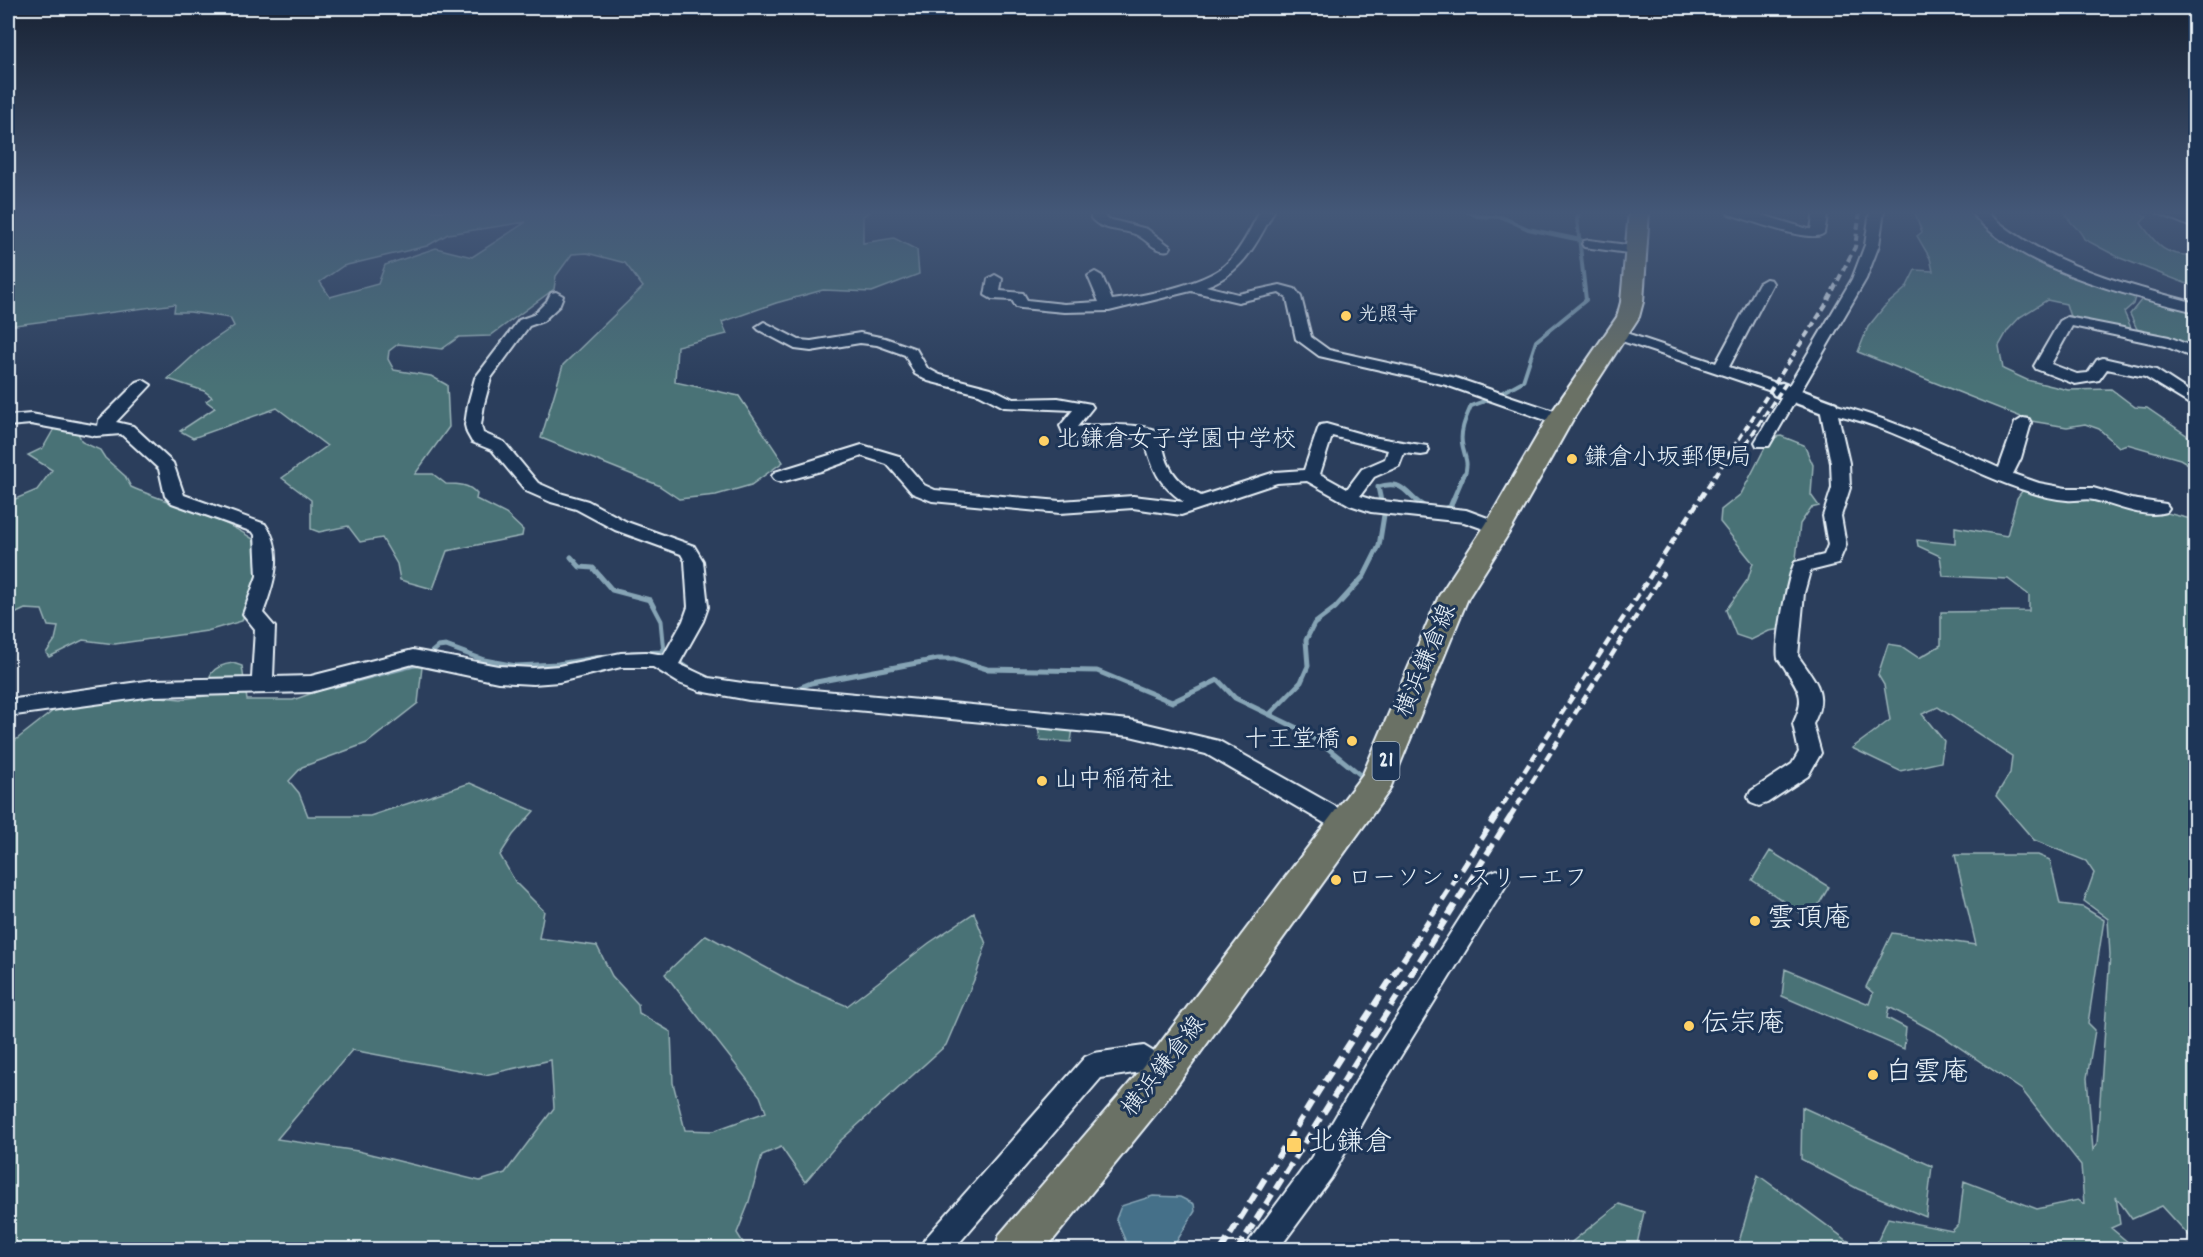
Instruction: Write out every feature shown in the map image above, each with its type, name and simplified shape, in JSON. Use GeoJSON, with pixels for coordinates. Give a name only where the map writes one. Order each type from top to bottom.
{"type":"FeatureCollection","features":[{"type":"Feature","properties":{"kind":"main road","name":"横浜鎌倉線"},"geometry":{"type":"LineString","coordinates":[[1016,1250],[1163,1072],[1377,781],[1454,596],[1498,528],[1560,419],[1628,317],[1632,302],[1634,270]]}},
{"type":"Feature","properties":{"kind":"street"},"geometry":{"type":"LineString","coordinates":[[995,279],[992,295],[1018,296],[1021,304],[1035,307],[1110,307],[1137,302],[1189,286],[1224,274],[1227,270]]}},
{"type":"Feature","properties":{"kind":"street"},"geometry":{"type":"LineString","coordinates":[[1763,442],[1786,392],[1859,279],[1863,270]]}},
{"type":"Feature","properties":{"kind":"street"},"geometry":{"type":"LineString","coordinates":[[2076,270],[2114,285],[2196,308]]}},
{"type":"Feature","properties":{"kind":"street"},"geometry":{"type":"LineString","coordinates":[[1095,276],[1099,290],[1110,307]]}},
{"type":"Feature","properties":{"kind":"street"},"geometry":{"type":"LineString","coordinates":[[1720,370],[1766,283]]}},
{"type":"Feature","properties":{"kind":"street"},"geometry":{"type":"LineString","coordinates":[[1189,286],[1238,298],[1285,290],[1294,297],[1305,339],[1324,352],[1450,381],[1560,419]]}},
{"type":"Feature","properties":{"kind":"street"},"geometry":{"type":"LineString","coordinates":[[556,296],[554,303],[538,318],[524,324],[483,378],[476,404],[473,425],[475,433],[478,438],[498,446],[532,486],[557,498],[582,505],[621,526],[688,550],[694,561],[698,607],[693,621],[668,665]]}},
{"type":"Feature","properties":{"kind":"street"},"geometry":{"type":"LineString","coordinates":[[2196,354],[2169,342],[2067,321],[2042,366],[2074,379],[2093,377],[2103,363],[2150,373],[2196,403]]}},
{"type":"Feature","properties":{"kind":"street"},"geometry":{"type":"LineString","coordinates":[[764,327],[780,337],[803,345],[812,346],[860,338],[880,341],[911,352],[921,371],[934,378],[985,391],[1010,404],[1058,403],[1085,407],[1068,426],[1071,433],[1095,430],[1148,433],[1153,436],[1155,455],[1162,475],[1179,491],[1199,503]]}},
{"type":"Feature","properties":{"kind":"street"},"geometry":{"type":"LineString","coordinates":[[1618,335],[1828,408],[1862,416],[1912,435],[2002,476],[2053,492],[2092,494],[2130,505],[2160,508]]}},
{"type":"Feature","properties":{"kind":"street"},"geometry":{"type":"LineString","coordinates":[[143,385],[105,424],[127,430],[167,467],[174,496],[178,499],[259,528],[264,535],[262,545],[268,562],[265,582],[253,614],[266,627],[262,687]]}},
{"type":"Feature","properties":{"kind":"street"},"geometry":{"type":"LineString","coordinates":[[1759,797],[1800,770],[1810,753],[1803,723],[1810,710],[1811,694],[1788,657],[1795,593],[1802,567],[1831,559],[1837,545],[1832,516],[1841,488],[1840,463],[1828,408]]}},
{"type":"Feature","properties":{"kind":"street"},"geometry":{"type":"LineString","coordinates":[[8,421],[31,419],[96,431],[118,428]]}},
{"type":"Feature","properties":{"kind":"street"},"geometry":{"type":"LineString","coordinates":[[2002,476],[2010,470],[2018,434],[2023,423]]}},
{"type":"Feature","properties":{"kind":"street"},"geometry":{"type":"LineString","coordinates":[[1311,476],[1326,429],[1397,447],[1420,450]]}},
{"type":"Feature","properties":{"kind":"street"},"geometry":{"type":"LineString","coordinates":[[1350,497],[1368,473],[1393,462],[1397,447]]}},
{"type":"Feature","properties":{"kind":"street"},"geometry":{"type":"LineString","coordinates":[[781,476],[862,450],[893,460],[918,489],[932,495],[1060,507],[1133,501],[1181,509],[1275,478],[1296,475],[1311,476],[1371,506],[1466,516],[1498,528]]}},
{"type":"Feature","properties":{"kind":"street"},"geometry":{"type":"LineString","coordinates":[[8,708],[153,688],[311,684],[413,657],[498,674],[526,676],[559,674],[631,659],[657,660],[686,678],[707,686],[749,692],[1130,728],[1211,747],[1346,824]]}},
{"type":"Feature","properties":{"kind":"street"},"geometry":{"type":"LineString","coordinates":[[1260,1250],[1321,1168],[1375,1074],[1497,880]]}},
{"type":"Feature","properties":{"kind":"street"},"geometry":{"type":"LineString","coordinates":[[934,1250],[1094,1066],[1144,1059],[1163,1072]]}},
{"type":"Feature","properties":{"kind":"green space"},"geometry":{"type":"Polygon","coordinates":[[[8,270],[338,270],[320,282],[330,297],[378,284],[383,270],[561,270],[556,276],[554,289],[490,336],[459,337],[442,349],[398,344],[389,351],[388,359],[394,370],[431,376],[447,385],[449,427],[415,474],[433,474],[446,484],[467,486],[477,494],[476,499],[506,514],[523,530],[522,536],[447,551],[433,589],[400,580],[397,564],[382,538],[360,542],[348,526],[319,532],[311,529],[311,500],[282,478],[327,446],[277,408],[193,438],[180,431],[215,408],[206,401],[212,397],[204,391],[168,379],[203,347],[234,326],[230,318],[174,312],[175,304],[8,326],[8,270]]]}},
{"type":"Feature","properties":{"kind":"green space"},"geometry":{"type":"Polygon","coordinates":[[[630,270],[919,270],[919,274],[872,292],[823,290],[776,303],[722,322],[727,334],[677,346],[675,382],[739,396],[783,462],[751,485],[716,495],[679,499],[658,485],[541,438],[563,365],[643,287],[630,270]]]}},
{"type":"Feature","properties":{"kind":"green space"},"geometry":{"type":"Polygon","coordinates":[[[1915,270],[2076,270],[2113,291],[2135,297],[2133,304],[2124,312],[2131,328],[2127,330],[2070,317],[2066,304],[2047,300],[2020,317],[2008,330],[1999,346],[2003,369],[2027,380],[2068,390],[2111,389],[2135,407],[2147,408],[2195,441],[2195,468],[2180,459],[2127,444],[2119,447],[2099,429],[2085,424],[2067,427],[2031,421],[1858,352],[1868,327],[1884,307],[1906,288],[1915,270]]]}},
{"type":"Feature","properties":{"kind":"green space"},"geometry":{"type":"Polygon","coordinates":[[[2150,270],[2195,270],[2195,287],[2150,270]]]}},
{"type":"Feature","properties":{"kind":"green space"},"geometry":{"type":"Polygon","coordinates":[[[2153,298],[2195,311],[2195,349],[2137,329],[2130,314],[2142,299],[2153,298]]]}},
{"type":"Feature","properties":{"kind":"green space"},"geometry":{"type":"Polygon","coordinates":[[[55,427],[78,433],[82,442],[100,450],[105,458],[125,476],[131,487],[209,516],[253,539],[260,565],[242,621],[207,631],[115,644],[83,640],[49,657],[46,653],[55,640],[58,627],[48,626],[42,610],[25,609],[8,617],[8,502],[37,490],[52,470],[28,455],[43,448],[55,427]]]}},
{"type":"Feature","properties":{"kind":"green space"},"geometry":{"type":"Polygon","coordinates":[[[1781,436],[1804,445],[1813,465],[1811,495],[1819,506],[1811,508],[1800,524],[1788,628],[1769,631],[1751,640],[1736,635],[1726,610],[1748,579],[1753,563],[1720,522],[1721,510],[1741,494],[1770,438],[1781,436]]]}},
{"type":"Feature","properties":{"kind":"green space"},"geometry":{"type":"Polygon","coordinates":[[[2025,487],[2054,490],[2082,488],[2133,511],[2154,515],[2167,513],[2195,520],[2195,1242],[2162,1206],[2132,1219],[2116,1197],[2120,1224],[2111,1228],[2136,1249],[1874,1249],[1888,1218],[1952,1231],[1959,1224],[1964,1181],[2037,1209],[2078,1200],[2084,1204],[2081,1165],[2022,1090],[1941,1035],[1889,1007],[1887,1018],[1906,1028],[1904,1049],[1782,996],[1785,969],[1869,1004],[1873,993],[1866,987],[1892,933],[1976,945],[1955,855],[2038,855],[2050,860],[2060,904],[2083,907],[2104,920],[2088,1023],[2095,1030],[2087,1078],[2093,1150],[2097,1144],[2110,955],[2108,919],[2084,901],[2094,873],[2086,861],[2034,840],[1996,796],[2010,773],[2012,756],[1938,707],[1922,714],[1944,741],[1941,762],[1900,771],[1852,748],[1890,720],[1884,685],[1878,675],[1888,644],[1901,646],[1919,658],[1941,645],[1941,612],[2029,611],[2029,595],[2008,579],[1943,576],[1940,556],[1918,546],[1917,540],[1955,544],[1955,527],[2007,536],[2017,498],[2025,487]]]}},
{"type":"Feature","properties":{"kind":"green space"},"geometry":{"type":"Polygon","coordinates":[[[233,663],[242,666],[247,700],[293,700],[392,665],[422,667],[418,703],[367,743],[302,767],[289,781],[299,793],[308,816],[370,816],[470,783],[534,811],[513,835],[500,855],[516,883],[544,911],[539,938],[597,946],[612,976],[638,1004],[639,1013],[671,1032],[673,1083],[685,1130],[713,1131],[766,1112],[760,1096],[665,974],[706,935],[796,984],[847,1006],[929,943],[974,913],[986,944],[977,973],[946,1045],[840,1141],[805,1182],[781,1147],[762,1155],[748,1205],[737,1233],[747,1249],[8,1250],[8,746],[58,707],[140,695],[181,699],[205,696],[207,683],[212,673],[225,664],[233,663]],[[352,1050],[277,1139],[358,1151],[480,1181],[505,1173],[554,1108],[551,1060],[485,1075],[352,1050]]]}},
{"type":"Feature","properties":{"kind":"green space"},"geometry":{"type":"Polygon","coordinates":[[[1038,726],[1073,728],[1071,742],[1040,740],[1038,726]]]}},
{"type":"Feature","properties":{"kind":"green space"},"geometry":{"type":"Polygon","coordinates":[[[1770,851],[1829,887],[1810,919],[1752,880],[1770,851]]]}},
{"type":"Feature","properties":{"kind":"green space"},"geometry":{"type":"Polygon","coordinates":[[[1802,1107],[1932,1166],[1926,1217],[1858,1189],[1801,1159],[1802,1107]]]}},
{"type":"Feature","properties":{"kind":"green space"},"geometry":{"type":"Polygon","coordinates":[[[1758,1175],[1848,1241],[1869,1249],[1737,1249],[1758,1175]]]}},
{"type":"Feature","properties":{"kind":"green space"},"geometry":{"type":"Polygon","coordinates":[[[1619,1204],[1644,1212],[1636,1249],[1563,1249],[1619,1204]]]}},
{"type":"Feature","properties":{"kind":"water"},"geometry":{"type":"Polygon","coordinates":[[[1153,1196],[1180,1197],[1194,1204],[1195,1211],[1172,1249],[1129,1249],[1116,1219],[1121,1206],[1153,1196]]]}},
{"type":"Feature","properties":{"kind":"waterway"},"geometry":{"type":"LineString","coordinates":[[1464,476],[1467,463],[1462,433],[1471,406],[1490,399],[1523,381],[1536,341],[1586,300],[1583,270]]}},
{"type":"Feature","properties":{"kind":"waterway"},"geometry":{"type":"LineString","coordinates":[[1443,509],[1450,507],[1464,474]]}},
{"type":"Feature","properties":{"kind":"waterway"},"geometry":{"type":"LineString","coordinates":[[1270,714],[1301,682],[1308,666],[1306,640],[1314,624],[1335,608],[1364,576],[1379,546],[1384,515],[1378,487],[1388,485],[1401,487],[1421,505],[1428,508]]}},
{"type":"Feature","properties":{"kind":"waterway"},"geometry":{"type":"LineString","coordinates":[[571,557],[580,567],[593,568],[612,590],[650,600],[661,621],[664,652]]}},
{"type":"Feature","properties":{"kind":"waterway"},"geometry":{"type":"LineString","coordinates":[[333,686],[418,664],[438,647],[446,646],[484,660],[516,666],[558,664],[607,656]]}},
{"type":"Feature","properties":{"kind":"waterway"},"geometry":{"type":"LineString","coordinates":[[631,653],[664,652]]}},
{"type":"Feature","properties":{"kind":"waterway"},"geometry":{"type":"LineString","coordinates":[[664,652],[694,672]]}},
{"type":"Feature","properties":{"kind":"waterway"},"geometry":{"type":"LineString","coordinates":[[791,691],[811,683],[938,659],[954,659],[987,669],[1097,671],[1172,702],[1218,680],[1235,698],[1297,728],[1325,746],[1362,776]]}},
{"type":"Feature","properties":{"kind":"railway"},"geometry":{"type":"LineString","coordinates":[[1715,476],[1825,306],[1843,270]]}},
{"type":"Feature","properties":{"kind":"railway"},"geometry":{"type":"LineString","coordinates":[[1740,453],[1786,383]]}},
{"type":"Feature","properties":{"kind":"railway"},"geometry":{"type":"LineString","coordinates":[[1495,817],[1716,474]]}},
{"type":"Feature","properties":{"kind":"railway"},"geometry":{"type":"LineString","coordinates":[[1510,817],[1664,572]]}},
{"type":"Feature","properties":{"kind":"railway"},"geometry":{"type":"LineString","coordinates":[[1221,1250],[1311,1103],[1496,816]]}},
{"type":"Feature","properties":{"kind":"railway"},"geometry":{"type":"LineString","coordinates":[[1237,1250],[1511,816]]}},
{"type":"Feature","properties":{"kind":"place","name":"光照寺"},"geometry":{"type":"Point","coordinates":[1346,316]}},
{"type":"Feature","properties":{"kind":"place","name":"北鎌倉女子学園中学校"},"geometry":{"type":"Point","coordinates":[1044,441]}},
{"type":"Feature","properties":{"kind":"place","name":"鎌倉小坂郵便局"},"geometry":{"type":"Point","coordinates":[1572,459]}},
{"type":"Feature","properties":{"kind":"place","name":"十王堂橋"},"geometry":{"type":"Point","coordinates":[1352,741]}},
{"type":"Feature","properties":{"kind":"place","name":"山中稲荷社"},"geometry":{"type":"Point","coordinates":[1042,781]}},
{"type":"Feature","properties":{"kind":"place","name":"ローソン・スリーエフ"},"geometry":{"type":"Point","coordinates":[1336,880]}},
{"type":"Feature","properties":{"kind":"place","name":"雲頂庵"},"geometry":{"type":"Point","coordinates":[1755,921]}},
{"type":"Feature","properties":{"kind":"place","name":"伝宗庵"},"geometry":{"type":"Point","coordinates":[1689,1026]}},
{"type":"Feature","properties":{"kind":"place","name":"白雲庵"},"geometry":{"type":"Point","coordinates":[1873,1075]}},
{"type":"Feature","properties":{"kind":"place","name":"北鎌倉"},"geometry":{"type":"Point","coordinates":[1294,1145]}}]}
